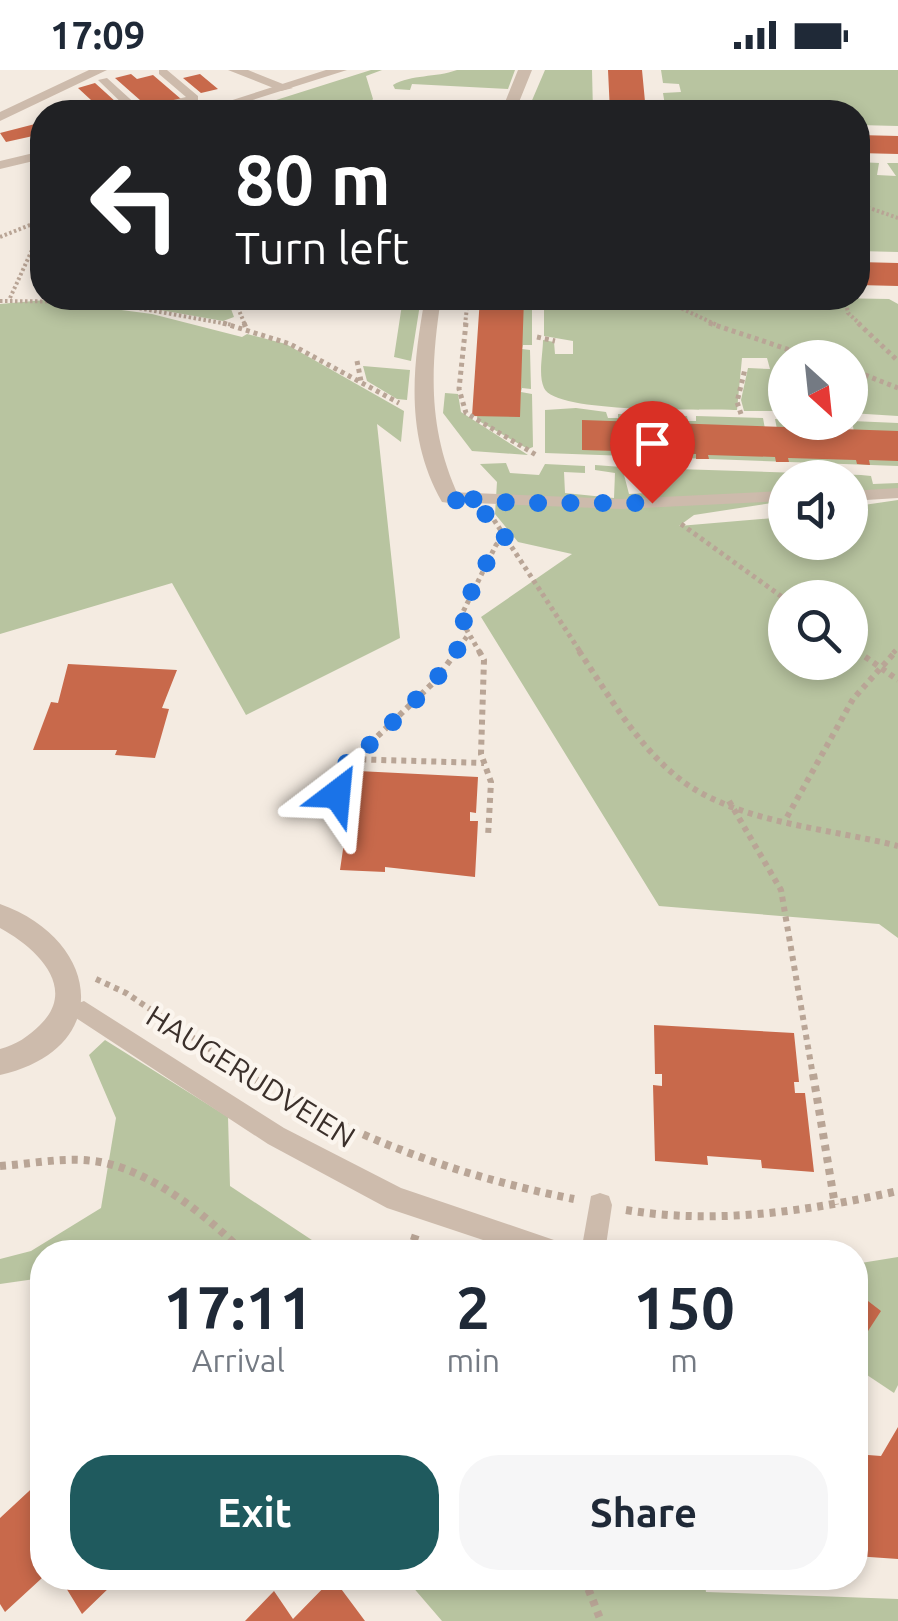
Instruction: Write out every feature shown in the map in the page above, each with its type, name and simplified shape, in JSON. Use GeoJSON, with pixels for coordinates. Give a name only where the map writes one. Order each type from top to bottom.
{"type":"FeatureCollection","features":[{"type":"Feature","properties":{"kind":"street"},"geometry":{"type":"LineString","coordinates":[[235,70],[286,88]]}},
{"type":"Feature","properties":{"kind":"street"},"geometry":{"type":"LineString","coordinates":[[244,100],[340,70]]}},
{"type":"Feature","properties":{"kind":"street"},"geometry":{"type":"LineString","coordinates":[[513,100],[526,70]]}},
{"type":"Feature","properties":{"kind":"street"},"geometry":{"type":"LineString","coordinates":[[42,100],[101,75]]}},
{"type":"Feature","properties":{"kind":"street"},"geometry":{"type":"LineString","coordinates":[[0,118],[30,105]]}},
{"type":"Feature","properties":{"kind":"street"},"geometry":{"type":"LineString","coordinates":[[0,165],[30,158]]}},
{"type":"Feature","properties":{"kind":"street"},"geometry":{"type":"LineString","coordinates":[[432,310],[421,411],[430,459],[449,497]]}},
{"type":"Feature","properties":{"kind":"street"},"geometry":{"type":"LineString","coordinates":[[0,915],[50,946],[66,969],[70,994],[61,1022],[40,1045],[0,1062]]}},
{"type":"Feature","properties":{"kind":"lane"},"geometry":{"type":"LineString","coordinates":[[163,72],[194,98],[186,100]]}},
{"type":"Feature","properties":{"kind":"lane"},"geometry":{"type":"LineString","coordinates":[[101,75],[126,100]]}},
{"type":"Feature","properties":{"kind":"lane"},"geometry":{"type":"LineString","coordinates":[[868,495],[898,493]]}},
{"type":"Feature","properties":{"kind":"lane"},"geometry":{"type":"LineString","coordinates":[[449,497],[515,503],[652,503],[768,497]]}},
{"type":"Feature","properties":{"kind":"lane","name":"HAUGERUDVEIEN"},"geometry":{"type":"LineString","coordinates":[[84,1011],[276,1136],[396,1199],[518,1240]]}},
{"type":"Feature","properties":{"kind":"lane"},"geometry":{"type":"LineString","coordinates":[[596,1240],[600,1204]]}},
{"type":"Feature","properties":{"kind":"path"},"geometry":{"type":"LineString","coordinates":[[870,208],[898,218]]}},
{"type":"Feature","properties":{"kind":"path"},"geometry":{"type":"LineString","coordinates":[[0,238],[30,226]]}},
{"type":"Feature","properties":{"kind":"path"},"geometry":{"type":"LineString","coordinates":[[10,299],[30,254]]}},
{"type":"Feature","properties":{"kind":"path"},"geometry":{"type":"LineString","coordinates":[[0,299],[30,300]]}},
{"type":"Feature","properties":{"kind":"path"},"geometry":{"type":"LineString","coordinates":[[141,310],[286,342],[406,403]]}},
{"type":"Feature","properties":{"kind":"path"},"geometry":{"type":"LineString","coordinates":[[239,310],[248,331]]}},
{"type":"Feature","properties":{"kind":"path"},"geometry":{"type":"LineString","coordinates":[[467,310],[459,388],[466,413],[538,456]]}},
{"type":"Feature","properties":{"kind":"path"},"geometry":{"type":"LineString","coordinates":[[683,310],[768,343]]}},
{"type":"Feature","properties":{"kind":"path"},"geometry":{"type":"LineString","coordinates":[[847,310],[898,361]]}},
{"type":"Feature","properties":{"kind":"path"},"geometry":{"type":"LineString","coordinates":[[538,337],[555,341]]}},
{"type":"Feature","properties":{"kind":"path"},"geometry":{"type":"LineString","coordinates":[[357,361],[361,382]]}},
{"type":"Feature","properties":{"kind":"path"},"geometry":{"type":"LineString","coordinates":[[740,414],[737,402],[746,368]]}},
{"type":"Feature","properties":{"kind":"path"},"geometry":{"type":"LineString","coordinates":[[868,376],[898,388]]}},
{"type":"Feature","properties":{"kind":"path"},"geometry":{"type":"LineString","coordinates":[[449,497],[492,517],[664,765],[695,790],[898,846]]}},
{"type":"Feature","properties":{"kind":"path"},"geometry":{"type":"LineString","coordinates":[[652,503],[768,587]]}},
{"type":"Feature","properties":{"kind":"path"},"geometry":{"type":"LineString","coordinates":[[488,838],[490,782],[484,762],[484,660],[468,635],[461,612],[496,545],[506,536]]}},
{"type":"Feature","properties":{"kind":"path"},"geometry":{"type":"LineString","coordinates":[[356,758],[434,682],[468,635]]}},
{"type":"Feature","properties":{"kind":"path"},"geometry":{"type":"LineString","coordinates":[[787,816],[854,698],[898,648]]}},
{"type":"Feature","properties":{"kind":"path"},"geometry":{"type":"LineString","coordinates":[[868,659],[898,680]]}},
{"type":"Feature","properties":{"kind":"path"},"geometry":{"type":"LineString","coordinates":[[337,794],[348,758],[484,762]]}},
{"type":"Feature","properties":{"kind":"path"},"geometry":{"type":"LineString","coordinates":[[728,800],[781,890],[835,1205]]}},
{"type":"Feature","properties":{"kind":"path"},"geometry":{"type":"LineString","coordinates":[[85,976],[111,983],[282,1095],[380,1144],[500,1186],[639,1213],[742,1214],[835,1205],[898,1190]]}},
{"type":"Feature","properties":{"kind":"path"},"geometry":{"type":"LineString","coordinates":[[0,1166],[100,1162],[176,1199],[224,1230],[233,1240]]}},
{"type":"Feature","properties":{"kind":"path"},"geometry":{"type":"LineString","coordinates":[[589,1590],[601,1621]]}},
{"type":"Feature","properties":{"kind":"green space"},"geometry":{"type":"Polygon","coordinates":[[[382,70],[366,76],[372,100],[276,100],[382,70]]]}},
{"type":"Feature","properties":{"kind":"green space"},"geometry":{"type":"Polygon","coordinates":[[[457,70],[515,70],[508,89],[412,84],[410,90],[395,89],[393,85],[408,79],[457,70]]]}},
{"type":"Feature","properties":{"kind":"green space"},"geometry":{"type":"Polygon","coordinates":[[[545,70],[592,70],[593,100],[532,100],[545,70]]]}},
{"type":"Feature","properties":{"kind":"green space"},"geometry":{"type":"Polygon","coordinates":[[[661,70],[898,70],[898,126],[870,125],[870,100],[664,100],[663,93],[681,92],[679,84],[663,83],[661,70]]]}},
{"type":"Feature","properties":{"kind":"green space"},"geometry":{"type":"Polygon","coordinates":[[[870,163],[879,163],[877,175],[896,176],[887,163],[898,163],[898,252],[870,251],[870,163]]]}},
{"type":"Feature","properties":{"kind":"green space"},"geometry":{"type":"Polygon","coordinates":[[[870,299],[889,299],[898,304],[898,416],[868,414],[868,340],[768,340],[768,362],[767,358],[742,358],[737,410],[601,406],[554,396],[542,383],[543,340],[554,342],[555,354],[573,354],[573,341],[544,336],[544,310],[870,310],[870,299]]]}},
{"type":"Feature","properties":{"kind":"green space"},"geometry":{"type":"Polygon","coordinates":[[[30,301],[30,310],[152,314],[286,344],[404,411],[401,442],[377,424],[400,638],[246,715],[172,583],[0,634],[0,304],[30,301]]]}},
{"type":"Feature","properties":{"kind":"green space"},"geometry":{"type":"Polygon","coordinates":[[[160,310],[231,310],[234,317],[223,321],[160,310]]]}},
{"type":"Feature","properties":{"kind":"green space"},"geometry":{"type":"Polygon","coordinates":[[[401,310],[419,310],[411,361],[394,357],[401,310]]]}},
{"type":"Feature","properties":{"kind":"green space"},"geometry":{"type":"Polygon","coordinates":[[[482,310],[532,310],[532,345],[523,345],[522,349],[530,350],[531,389],[522,388],[521,392],[532,394],[533,447],[528,449],[477,420],[482,310]]]}},
{"type":"Feature","properties":{"kind":"green space"},"geometry":{"type":"Polygon","coordinates":[[[363,366],[410,370],[407,400],[397,399],[367,381],[363,366]]]}},
{"type":"Feature","properties":{"kind":"green space"},"geometry":{"type":"Polygon","coordinates":[[[748,368],[768,369],[768,411],[744,411],[741,400],[748,368]]]}},
{"type":"Feature","properties":{"kind":"green space"},"geometry":{"type":"Polygon","coordinates":[[[445,393],[458,394],[461,412],[528,455],[472,451],[443,413],[445,393]]]}},
{"type":"Feature","properties":{"kind":"green space"},"geometry":{"type":"Polygon","coordinates":[[[576,408],[606,412],[608,418],[618,418],[618,414],[687,416],[688,421],[696,421],[696,416],[763,418],[768,440],[868,440],[868,422],[898,423],[898,466],[868,465],[868,460],[768,461],[545,453],[545,410],[576,408]]]}},
{"type":"Feature","properties":{"kind":"green space"},"geometry":{"type":"Polygon","coordinates":[[[506,463],[510,473],[539,475],[545,464],[585,466],[585,473],[564,472],[565,493],[614,498],[615,473],[595,470],[595,465],[622,467],[629,494],[661,492],[660,473],[677,469],[768,472],[768,504],[694,515],[679,526],[768,518],[768,560],[868,560],[868,504],[898,500],[898,938],[879,924],[659,906],[481,617],[572,554],[518,542],[495,514],[497,482],[480,464],[506,463]]]}},
{"type":"Feature","properties":{"kind":"green space"},"geometry":{"type":"Polygon","coordinates":[[[868,476],[873,484],[898,483],[898,489],[868,492],[868,476]]]}},
{"type":"Feature","properties":{"kind":"green space"},"geometry":{"type":"Polygon","coordinates":[[[105,1040],[228,1117],[230,1186],[312,1240],[49,1240],[101,1208],[116,1118],[89,1055],[105,1040]]]}},
{"type":"Feature","properties":{"kind":"green space"},"geometry":{"type":"Polygon","coordinates":[[[30,1251],[30,1280],[0,1284],[0,1259],[30,1251]]]}},
{"type":"Feature","properties":{"kind":"green space"},"geometry":{"type":"Polygon","coordinates":[[[898,1257],[898,1385],[894,1393],[868,1376],[868,1262],[898,1257]]]}},
{"type":"Feature","properties":{"kind":"green space"},"geometry":{"type":"Polygon","coordinates":[[[415,1590],[706,1590],[898,1599],[898,1621],[442,1621],[415,1590]]]}},
{"type":"Feature","properties":{"kind":"building"},"geometry":{"type":"Polygon","coordinates":[[[608,70],[642,70],[645,100],[609,100],[608,70]]]}},
{"type":"Feature","properties":{"kind":"building"},"geometry":{"type":"Polygon","coordinates":[[[200,74],[218,89],[201,93],[183,78],[200,74]]]}},
{"type":"Feature","properties":{"kind":"building"},"geometry":{"type":"Polygon","coordinates":[[[153,75],[181,99],[140,100],[115,78],[153,75]]]}},
{"type":"Feature","properties":{"kind":"building"},"geometry":{"type":"Polygon","coordinates":[[[95,83],[114,100],[91,100],[78,88],[95,83]]]}},
{"type":"Feature","properties":{"kind":"building"},"geometry":{"type":"Polygon","coordinates":[[[30,125],[30,137],[6,142],[0,133],[30,125]]]}},
{"type":"Feature","properties":{"kind":"building"},"geometry":{"type":"Polygon","coordinates":[[[870,135],[898,136],[898,154],[870,153],[870,135]]]}},
{"type":"Feature","properties":{"kind":"building"},"geometry":{"type":"Polygon","coordinates":[[[870,262],[898,263],[898,286],[870,285],[870,262]]]}},
{"type":"Feature","properties":{"kind":"building"},"geometry":{"type":"Polygon","coordinates":[[[479,310],[524,310],[520,417],[472,416],[479,310]]]}},
{"type":"Feature","properties":{"kind":"building"},"geometry":{"type":"Polygon","coordinates":[[[582,420],[768,426],[768,440],[868,440],[868,430],[898,431],[898,461],[869,460],[870,465],[868,460],[708,455],[709,459],[696,459],[696,454],[629,452],[629,456],[617,456],[617,451],[582,450],[582,420]]]}},
{"type":"Feature","properties":{"kind":"building"},"geometry":{"type":"Polygon","coordinates":[[[68,664],[177,670],[162,708],[169,709],[155,758],[115,755],[117,750],[33,750],[51,702],[58,703],[68,664]]]}},
{"type":"Feature","properties":{"kind":"building"},"geometry":{"type":"Polygon","coordinates":[[[358,771],[478,777],[476,813],[470,812],[470,821],[478,821],[475,877],[385,867],[385,872],[340,870],[348,815],[357,816],[358,806],[353,806],[358,771]]]}},
{"type":"Feature","properties":{"kind":"building"},"geometry":{"type":"Polygon","coordinates":[[[654,1025],[794,1033],[799,1082],[794,1082],[795,1093],[805,1093],[814,1172],[762,1168],[761,1160],[707,1156],[708,1165],[655,1161],[653,1085],[662,1086],[662,1074],[655,1074],[654,1025]]]}},
{"type":"Feature","properties":{"kind":"building"},"geometry":{"type":"Polygon","coordinates":[[[868,1301],[881,1311],[868,1331],[868,1301]]]}},
{"type":"Feature","properties":{"kind":"building"},"geometry":{"type":"Polygon","coordinates":[[[898,1427],[898,1559],[868,1557],[868,1455],[881,1456],[898,1427]]]}},
{"type":"Feature","properties":{"kind":"building"},"geometry":{"type":"Polygon","coordinates":[[[30,1490],[30,1589],[5,1612],[0,1604],[0,1518],[30,1490]]]}},
{"type":"Feature","properties":{"kind":"building"},"geometry":{"type":"Polygon","coordinates":[[[67,1590],[107,1590],[82,1614],[67,1590]]]}},
{"type":"Feature","properties":{"kind":"building"},"geometry":{"type":"Polygon","coordinates":[[[321,1590],[342,1590],[365,1621],[245,1621],[274,1591],[293,1619],[321,1590]]]}},
{"type":"Feature","properties":{"kind":"route"},"geometry":{"type":"LineString","coordinates":[[337,794],[348,758],[356,758],[434,682],[468,635],[461,612],[496,545],[506,536],[492,517],[449,497],[515,503],[652,503]]}}]}
